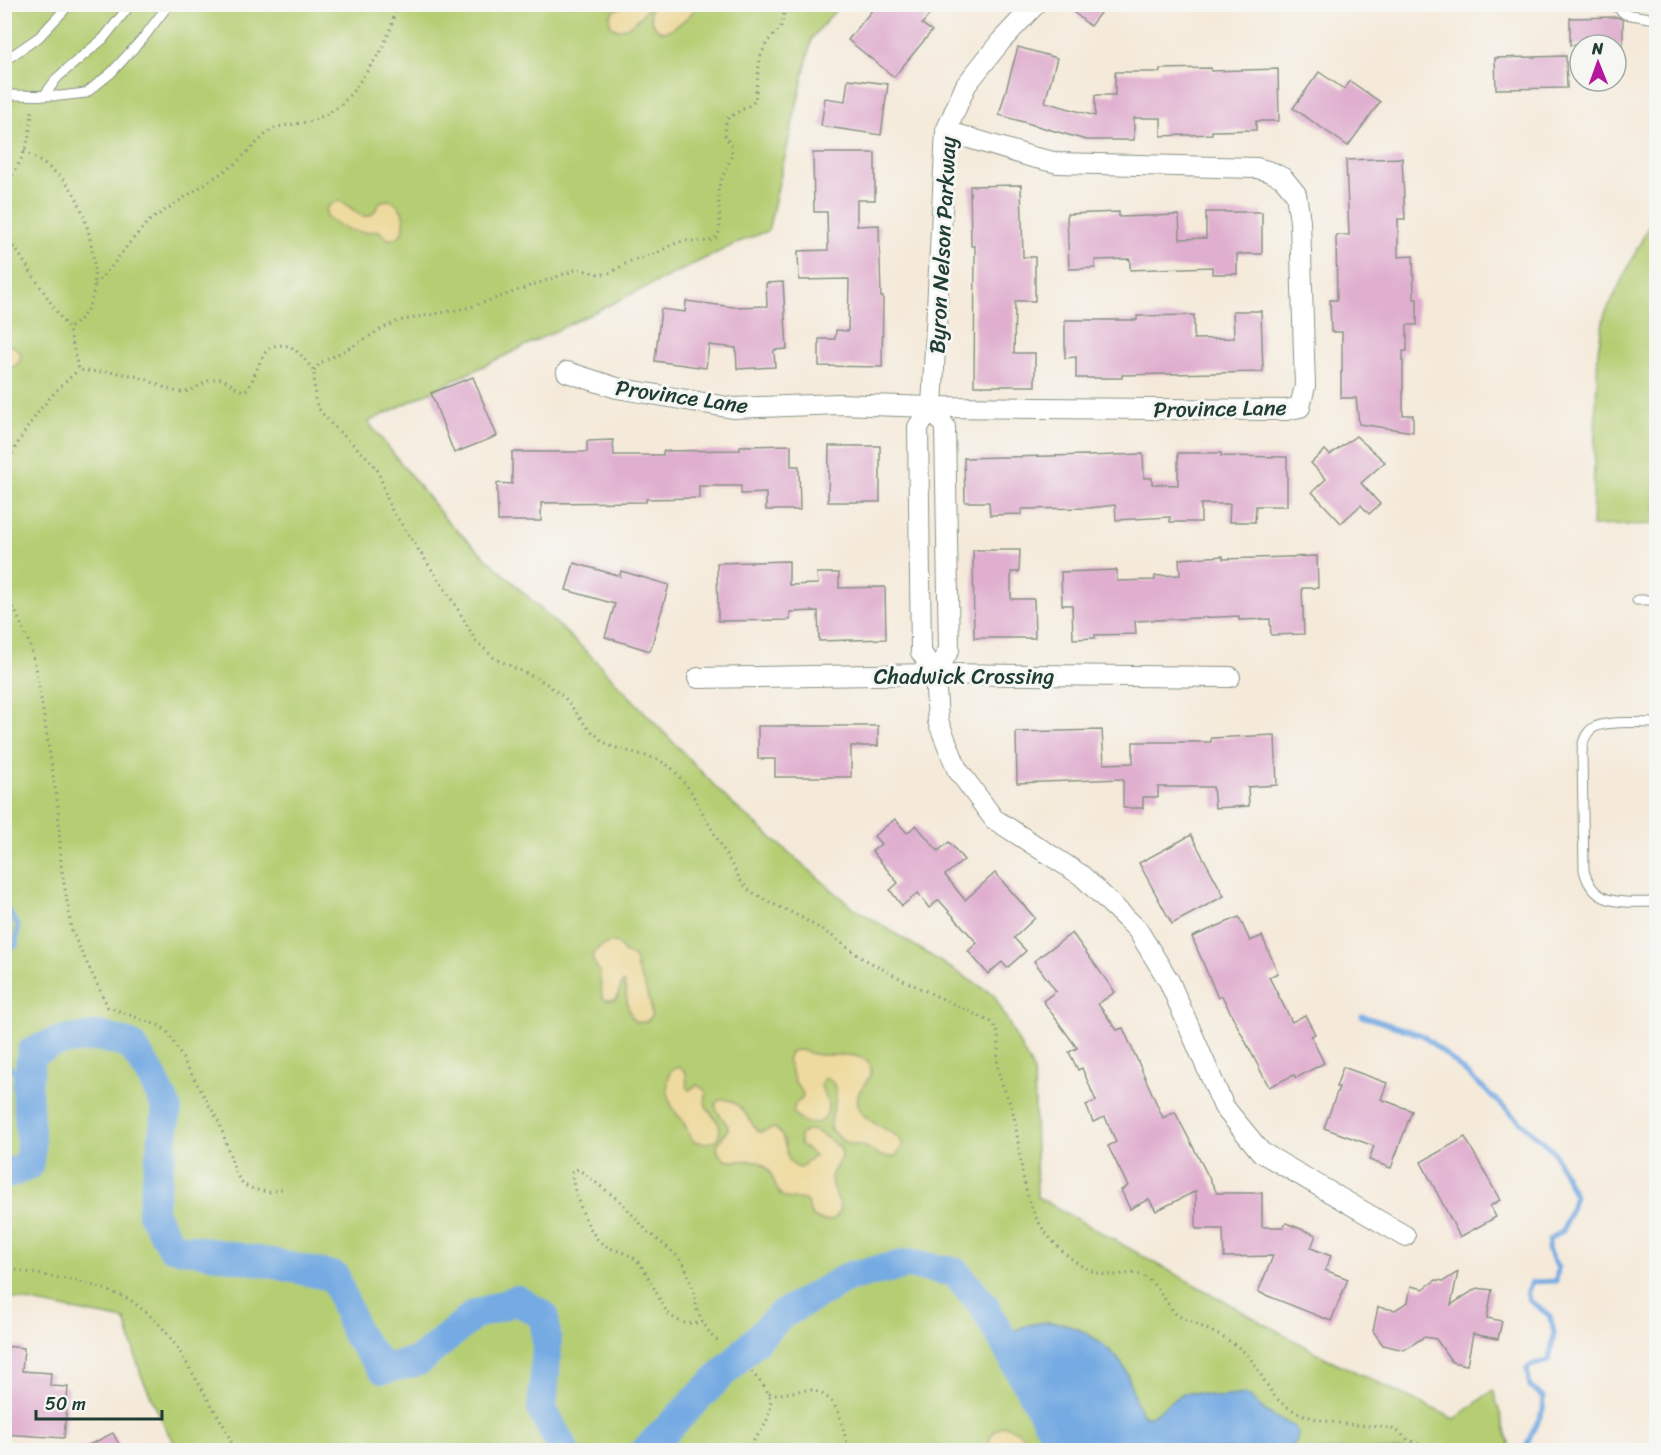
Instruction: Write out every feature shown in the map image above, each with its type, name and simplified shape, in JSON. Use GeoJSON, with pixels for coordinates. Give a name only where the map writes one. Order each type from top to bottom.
{"type":"FeatureCollection","features":[{"type":"Feature","properties":{"kind":"street","name":"Byron Nelson Parkway"},"geometry":{"type":"LineString","coordinates":[[1035,4],[1001,41],[966,85],[946,131],[932,407],[918,427],[921,652],[935,674],[938,721],[957,769],[994,819],[1081,875],[1137,929],[1169,981],[1224,1107],[1261,1152],[1405,1236]]}},
{"type":"Feature","properties":{"kind":"street","name":"Province Lane"},"geometry":{"type":"LineString","coordinates":[[567,372],[616,388],[733,408],[838,404],[1286,411],[1300,407],[1305,386],[1300,221],[1296,194],[1283,178],[1257,168],[1058,163],[1032,158],[946,131]]}},
{"type":"Feature","properties":{"kind":"street","name":"Byron Nelson Parkway"},"geometry":{"type":"LineString","coordinates":[[932,407],[945,427],[949,650],[935,674]]}},
{"type":"Feature","properties":{"kind":"street"},"geometry":{"type":"LineString","coordinates":[[920,539],[947,538]]}},
{"type":"Feature","properties":{"kind":"street","name":"Chadwick Crossing"},"geometry":{"type":"LineString","coordinates":[[698,678],[935,674],[1230,677]]}},
{"type":"Feature","properties":{"kind":"lane"},"geometry":{"type":"LineString","coordinates":[[4,61],[39,37],[70,4]]}},
{"type":"Feature","properties":{"kind":"lane"},"geometry":{"type":"LineString","coordinates":[[44,96],[57,78],[104,39],[132,4]]}},
{"type":"Feature","properties":{"kind":"lane"},"geometry":{"type":"LineString","coordinates":[[4,89],[11,95],[60,96],[86,93],[111,73],[170,4]]}},
{"type":"Feature","properties":{"kind":"lane"},"geometry":{"type":"LineString","coordinates":[[1613,4],[1625,14],[1656,19]]}},
{"type":"Feature","properties":{"kind":"lane"},"geometry":{"type":"LineString","coordinates":[[1636,600],[1656,600]]}},
{"type":"Feature","properties":{"kind":"lane"},"geometry":{"type":"LineString","coordinates":[[1656,723],[1608,724],[1594,727],[1582,742],[1584,870],[1587,882],[1597,894],[1610,901],[1656,902]]}},
{"type":"Feature","properties":{"kind":"path"},"geometry":{"type":"LineString","coordinates":[[95,285],[149,221],[235,164],[276,127],[312,122],[341,105],[381,51],[391,28],[397,4]]}},
{"type":"Feature","properties":{"kind":"path"},"geometry":{"type":"LineString","coordinates":[[314,371],[320,363],[398,321],[471,306],[578,269],[601,274],[609,272],[678,242],[714,240],[720,230],[718,188],[732,155],[731,145],[725,136],[726,120],[756,101],[760,57],[768,42],[781,27],[786,4]]}},
{"type":"Feature","properties":{"kind":"path"},"geometry":{"type":"LineString","coordinates":[[4,184],[24,152],[32,123],[33,95]]}},
{"type":"Feature","properties":{"kind":"path"},"geometry":{"type":"LineString","coordinates":[[24,152],[61,177],[71,188],[86,225],[94,256],[95,285],[92,301],[80,320],[68,329]]}},
{"type":"Feature","properties":{"kind":"path"},"geometry":{"type":"LineString","coordinates":[[4,231],[68,329],[73,340],[75,360],[79,370]]}},
{"type":"Feature","properties":{"kind":"path"},"geometry":{"type":"LineString","coordinates":[[4,470],[15,447],[39,411],[61,384],[79,370],[119,372],[139,376],[181,392],[189,391],[215,378],[224,379],[237,390],[244,391],[249,388],[265,352],[278,345],[290,346],[296,350],[314,371],[315,401],[319,409],[378,471],[390,507],[476,640],[494,658],[543,682],[565,698],[587,727],[604,742],[613,747],[657,759],[671,767],[690,790],[742,883],[749,890],[799,916],[862,958],[991,1022],[997,1029],[999,1039],[996,1059],[1002,1085],[1010,1100],[1014,1116],[1028,1197],[1042,1227],[1059,1248],[1094,1272],[1108,1275],[1137,1274],[1150,1281],[1169,1308],[1177,1315],[1236,1345],[1254,1364],[1267,1387],[1279,1401],[1288,1407],[1324,1420],[1390,1428],[1408,1440],[1437,1450]]}},
{"type":"Feature","properties":{"kind":"path"},"geometry":{"type":"LineString","coordinates":[[4,585],[29,643],[36,667],[58,806],[61,865],[72,932],[84,960],[108,1007],[160,1026],[167,1031],[220,1124],[236,1174],[244,1185],[270,1192],[282,1189]]}},
{"type":"Feature","properties":{"kind":"path"},"geometry":{"type":"LineString","coordinates":[[703,1322],[686,1324],[673,1318],[666,1312],[638,1262],[630,1255],[599,1241],[579,1202],[572,1172],[578,1169],[620,1201],[648,1232],[677,1256],[685,1266],[697,1310],[711,1335],[720,1343]]}},
{"type":"Feature","properties":{"kind":"path"},"geometry":{"type":"LineString","coordinates":[[4,1268],[77,1281],[104,1289],[129,1299],[147,1313],[162,1327],[177,1347],[225,1428],[235,1450]]}},
{"type":"Feature","properties":{"kind":"path"},"geometry":{"type":"LineString","coordinates":[[746,1450],[766,1424],[771,1405],[769,1394],[752,1372]]}},
{"type":"Feature","properties":{"kind":"path"},"geometry":{"type":"LineString","coordinates":[[769,1394],[777,1395],[810,1389],[831,1400],[837,1409],[849,1450]]}},
{"type":"Feature","properties":{"kind":"green space"},"geometry":{"type":"Polygon","coordinates":[[[4,5],[840,5],[812,38],[768,231],[739,242],[368,422],[447,521],[592,657],[729,801],[851,906],[994,995],[1034,1072],[1037,1197],[1326,1358],[1455,1419],[1493,1390],[1511,1450],[180,1450],[168,1433],[141,1375],[125,1320],[5,1297],[4,5]]]}},
{"type":"Feature","properties":{"kind":"green space"},"geometry":{"type":"Polygon","coordinates":[[[1656,211],[1656,524],[1592,526],[1598,350],[1604,316],[1656,211]]]}},
{"type":"Feature","properties":{"kind":"sand"},"geometry":{"type":"Polygon","coordinates":[[[654,4],[697,5],[683,21],[664,32],[658,29],[652,21],[650,10],[654,4]]]}},
{"type":"Feature","properties":{"kind":"sand"},"geometry":{"type":"Polygon","coordinates":[[[627,5],[647,5],[647,8],[633,23],[624,28],[615,29],[610,24],[610,16],[614,10],[627,5]]]}},
{"type":"Feature","properties":{"kind":"sand"},"geometry":{"type":"Polygon","coordinates":[[[389,200],[396,203],[403,215],[403,229],[395,238],[388,239],[378,230],[357,232],[350,230],[337,225],[326,216],[326,209],[338,201],[363,216],[369,216],[381,201],[389,200]]]}},
{"type":"Feature","properties":{"kind":"sand"},"geometry":{"type":"Polygon","coordinates":[[[4,344],[13,346],[21,353],[20,361],[14,367],[5,364],[4,344]]]}},
{"type":"Feature","properties":{"kind":"sand"},"geometry":{"type":"Polygon","coordinates":[[[614,942],[624,952],[635,958],[651,1006],[651,1017],[646,1022],[636,1022],[632,1018],[628,1009],[624,983],[614,1000],[606,1000],[602,997],[599,971],[592,956],[601,946],[614,942]]]}},
{"type":"Feature","properties":{"kind":"sand"},"geometry":{"type":"Polygon","coordinates":[[[799,1050],[818,1055],[857,1056],[869,1063],[870,1074],[858,1094],[859,1107],[868,1119],[901,1140],[903,1145],[897,1155],[881,1156],[862,1145],[853,1145],[843,1141],[831,1130],[836,1090],[829,1079],[823,1079],[821,1085],[828,1105],[824,1118],[816,1123],[810,1123],[796,1116],[793,1112],[795,1104],[802,1099],[803,1094],[795,1082],[787,1059],[791,1051],[799,1050]]]}},
{"type":"Feature","properties":{"kind":"sand"},"geometry":{"type":"Polygon","coordinates":[[[679,1067],[686,1072],[689,1090],[697,1085],[706,1091],[706,1106],[719,1125],[720,1130],[716,1140],[708,1143],[694,1142],[671,1104],[668,1079],[671,1070],[679,1067]]]}},
{"type":"Feature","properties":{"kind":"sand"},"geometry":{"type":"Polygon","coordinates":[[[721,1099],[738,1106],[757,1131],[773,1128],[779,1132],[787,1156],[794,1166],[801,1168],[815,1156],[800,1144],[800,1136],[808,1130],[817,1132],[839,1147],[841,1158],[831,1179],[840,1209],[836,1217],[829,1221],[817,1219],[811,1214],[806,1201],[783,1197],[777,1190],[771,1174],[761,1163],[749,1160],[728,1161],[722,1158],[717,1145],[728,1126],[717,1111],[715,1104],[721,1099]]]}},
{"type":"Feature","properties":{"kind":"sand"},"geometry":{"type":"Polygon","coordinates":[[[1003,1426],[1017,1431],[1034,1450],[990,1450],[991,1436],[1003,1426]]]}},
{"type":"Feature","properties":{"kind":"water"},"geometry":{"type":"Polygon","coordinates":[[[1047,1322],[1061,1323],[1080,1330],[1108,1349],[1127,1373],[1136,1401],[1144,1416],[1151,1416],[1183,1393],[1220,1397],[1246,1394],[1268,1413],[1295,1427],[1298,1434],[1297,1440],[1291,1450],[1056,1450],[1007,1335],[1016,1329],[1047,1322]]]}},
{"type":"Feature","properties":{"kind":"building"},"geometry":{"type":"Polygon","coordinates":[[[877,4],[938,4],[922,24],[932,31],[894,77],[848,40],[877,4]]]}},
{"type":"Feature","properties":{"kind":"building"},"geometry":{"type":"Polygon","coordinates":[[[1064,4],[1107,4],[1090,26],[1064,4]]]}},
{"type":"Feature","properties":{"kind":"building"},"geometry":{"type":"Polygon","coordinates":[[[1618,17],[1623,20],[1623,33],[1570,33],[1570,18],[1618,17]]]}},
{"type":"Feature","properties":{"kind":"building"},"geometry":{"type":"Polygon","coordinates":[[[1018,47],[1057,58],[1045,102],[1095,116],[1095,95],[1115,95],[1115,72],[1160,72],[1160,69],[1211,68],[1211,71],[1278,69],[1279,121],[1256,121],[1256,130],[1161,136],[1161,118],[1134,118],[1134,140],[1086,140],[999,115],[1018,47]]]}},
{"type":"Feature","properties":{"kind":"building"},"geometry":{"type":"Polygon","coordinates":[[[1566,56],[1567,88],[1496,89],[1495,58],[1566,56]]]}},
{"type":"Feature","properties":{"kind":"building"},"geometry":{"type":"Polygon","coordinates":[[[1319,72],[1344,89],[1350,81],[1380,102],[1348,146],[1293,108],[1319,72]]]}},
{"type":"Feature","properties":{"kind":"building"},"geometry":{"type":"Polygon","coordinates":[[[848,79],[888,84],[881,135],[821,126],[825,98],[845,101],[848,79]]]}},
{"type":"Feature","properties":{"kind":"building"},"geometry":{"type":"Polygon","coordinates":[[[813,153],[875,153],[875,200],[857,200],[857,226],[879,225],[881,297],[883,297],[882,367],[819,366],[819,339],[835,339],[836,330],[848,331],[849,279],[799,280],[798,251],[828,250],[827,212],[814,212],[813,153]]]}},
{"type":"Feature","properties":{"kind":"building"},"geometry":{"type":"Polygon","coordinates":[[[1402,158],[1405,219],[1398,219],[1398,257],[1413,256],[1414,299],[1417,299],[1417,325],[1407,325],[1407,351],[1403,351],[1403,415],[1413,415],[1413,432],[1359,424],[1356,398],[1341,398],[1342,332],[1331,332],[1330,300],[1337,300],[1336,235],[1349,235],[1346,160],[1402,158]]]}},
{"type":"Feature","properties":{"kind":"building"},"geometry":{"type":"Polygon","coordinates":[[[1021,185],[1023,257],[1035,257],[1035,301],[1015,301],[1014,353],[1035,353],[1035,386],[974,386],[975,246],[971,246],[970,186],[1021,185]]]}},
{"type":"Feature","properties":{"kind":"building"},"geometry":{"type":"Polygon","coordinates":[[[1119,212],[1119,217],[1179,215],[1180,239],[1206,238],[1206,212],[1262,212],[1262,254],[1237,254],[1237,274],[1212,274],[1212,267],[1130,270],[1130,259],[1095,260],[1095,268],[1069,269],[1067,214],[1119,212]]]}},
{"type":"Feature","properties":{"kind":"building"},"geometry":{"type":"Polygon","coordinates":[[[783,282],[787,349],[774,350],[775,367],[737,369],[736,348],[709,345],[706,368],[655,361],[661,309],[685,312],[686,301],[734,307],[767,306],[766,283],[783,282]]]}},
{"type":"Feature","properties":{"kind":"building"},"geometry":{"type":"Polygon","coordinates":[[[1233,311],[1261,311],[1263,372],[1076,378],[1076,357],[1065,358],[1065,320],[1137,320],[1137,316],[1194,315],[1194,339],[1234,338],[1233,311]]]}},
{"type":"Feature","properties":{"kind":"building"},"geometry":{"type":"Polygon","coordinates":[[[473,377],[497,436],[454,453],[431,393],[473,377]]]}},
{"type":"Feature","properties":{"kind":"building"},"geometry":{"type":"Polygon","coordinates":[[[1356,436],[1385,462],[1361,483],[1380,504],[1369,514],[1361,505],[1341,523],[1312,492],[1326,479],[1311,463],[1325,450],[1330,455],[1356,436]]]}},
{"type":"Feature","properties":{"kind":"building"},"geometry":{"type":"Polygon","coordinates":[[[613,440],[614,455],[663,455],[663,451],[740,450],[740,446],[791,445],[791,466],[799,466],[800,510],[766,510],[766,493],[741,494],[741,486],[699,486],[699,498],[646,499],[646,502],[541,503],[541,521],[498,521],[497,483],[512,484],[512,452],[587,452],[587,441],[613,440]]]}},
{"type":"Feature","properties":{"kind":"building"},"geometry":{"type":"Polygon","coordinates":[[[829,446],[880,446],[880,502],[828,502],[829,446]]]}},
{"type":"Feature","properties":{"kind":"building"},"geometry":{"type":"Polygon","coordinates":[[[1178,453],[1287,457],[1287,506],[1256,506],[1255,522],[1229,522],[1230,504],[1201,504],[1201,522],[1170,522],[1170,517],[1116,520],[1115,505],[1089,508],[1022,509],[1022,514],[990,515],[989,502],[965,502],[964,458],[1143,454],[1144,478],[1152,478],[1152,484],[1178,485],[1178,453]]]}},
{"type":"Feature","properties":{"kind":"building"},"geometry":{"type":"Polygon","coordinates":[[[973,550],[1020,550],[1019,572],[1011,572],[1011,599],[1034,599],[1035,638],[974,638],[973,550]]]}},
{"type":"Feature","properties":{"kind":"building"},"geometry":{"type":"Polygon","coordinates":[[[1223,556],[1223,559],[1317,556],[1318,588],[1302,588],[1304,634],[1271,635],[1270,619],[1239,620],[1239,616],[1135,621],[1136,634],[1095,635],[1095,638],[1073,639],[1072,605],[1062,605],[1061,572],[1117,570],[1117,581],[1155,580],[1155,576],[1180,575],[1179,559],[1223,556]]]}},
{"type":"Feature","properties":{"kind":"building"},"geometry":{"type":"Polygon","coordinates":[[[789,561],[789,585],[818,584],[817,573],[839,573],[839,588],[885,587],[886,639],[819,641],[818,611],[790,612],[790,620],[718,621],[717,563],[789,561]]]}},
{"type":"Feature","properties":{"kind":"building"},"geometry":{"type":"Polygon","coordinates":[[[574,563],[620,576],[621,571],[669,585],[650,651],[605,637],[615,604],[566,590],[574,563]]]}},
{"type":"Feature","properties":{"kind":"building"},"geometry":{"type":"Polygon","coordinates":[[[758,726],[878,726],[878,746],[851,746],[851,777],[775,777],[775,759],[758,759],[758,726]]]}},
{"type":"Feature","properties":{"kind":"building"},"geometry":{"type":"Polygon","coordinates":[[[1102,730],[1104,764],[1133,763],[1133,742],[1211,742],[1211,738],[1275,735],[1277,785],[1248,787],[1249,806],[1215,808],[1213,787],[1158,787],[1158,797],[1143,797],[1143,808],[1123,808],[1123,779],[1017,783],[1016,732],[1102,730]]]}},
{"type":"Feature","properties":{"kind":"building"},"geometry":{"type":"Polygon","coordinates":[[[895,819],[907,833],[916,825],[938,851],[949,842],[964,860],[945,875],[965,900],[995,873],[1035,918],[1014,938],[1026,951],[1007,968],[1002,962],[988,974],[968,951],[977,943],[939,900],[929,908],[918,893],[902,906],[890,890],[898,883],[872,851],[881,844],[874,836],[895,819]]]}},
{"type":"Feature","properties":{"kind":"building"},"geometry":{"type":"Polygon","coordinates":[[[1191,835],[1224,896],[1172,924],[1139,863],[1191,835]]]}},
{"type":"Feature","properties":{"kind":"building"},"geometry":{"type":"Polygon","coordinates":[[[1239,917],[1250,941],[1262,936],[1278,973],[1269,977],[1292,1022],[1305,1015],[1315,1034],[1311,1036],[1324,1063],[1296,1078],[1294,1075],[1269,1087],[1222,996],[1218,998],[1192,937],[1239,917]]]}},
{"type":"Feature","properties":{"kind":"building"},"geometry":{"type":"Polygon","coordinates":[[[1072,933],[1115,992],[1098,1004],[1117,1030],[1123,1028],[1163,1118],[1175,1112],[1217,1193],[1262,1193],[1262,1227],[1284,1227],[1286,1223],[1316,1235],[1311,1248],[1331,1256],[1325,1270],[1348,1279],[1331,1321],[1258,1292],[1273,1256],[1224,1257],[1223,1229],[1196,1229],[1196,1191],[1156,1211],[1149,1199],[1130,1209],[1121,1190],[1128,1186],[1108,1146],[1116,1142],[1105,1117],[1093,1122],[1086,1105],[1096,1101],[1082,1068],[1078,1070],[1069,1052],[1077,1048],[1043,1001],[1056,991],[1034,961],[1072,933]]]}},
{"type":"Feature","properties":{"kind":"building"},"geometry":{"type":"Polygon","coordinates":[[[1343,1067],[1387,1083],[1381,1099],[1412,1111],[1391,1168],[1369,1160],[1374,1146],[1324,1128],[1339,1087],[1336,1087],[1343,1067]]]}},
{"type":"Feature","properties":{"kind":"building"},"geometry":{"type":"Polygon","coordinates":[[[1465,1137],[1500,1200],[1490,1206],[1496,1217],[1460,1237],[1421,1162],[1465,1137]]]}},
{"type":"Feature","properties":{"kind":"building"},"geometry":{"type":"Polygon","coordinates":[[[1458,1272],[1451,1305],[1477,1288],[1492,1290],[1487,1318],[1502,1321],[1498,1339],[1473,1334],[1467,1365],[1452,1362],[1436,1339],[1424,1337],[1404,1350],[1383,1345],[1373,1331],[1378,1307],[1395,1310],[1408,1302],[1411,1286],[1423,1289],[1436,1280],[1444,1281],[1458,1272]]]}},
{"type":"Feature","properties":{"kind":"building"},"geometry":{"type":"Polygon","coordinates":[[[4,1346],[24,1348],[22,1371],[51,1373],[50,1386],[68,1387],[64,1438],[4,1434],[4,1346]]]}},
{"type":"Feature","properties":{"kind":"building"},"geometry":{"type":"Polygon","coordinates":[[[113,1433],[122,1450],[79,1450],[113,1433]]]}},
{"type":"Feature","properties":{"kind":"waterway"},"geometry":{"type":"LineString","coordinates":[[4,903],[18,926],[16,946],[4,950]]}},
{"type":"Feature","properties":{"kind":"waterway"},"geometry":{"type":"LineString","coordinates":[[1362,1016],[1422,1035],[1444,1053],[1553,1151],[1575,1196],[1563,1231],[1549,1240],[1548,1250],[1558,1268],[1556,1281],[1532,1282],[1527,1291],[1529,1300],[1550,1316],[1554,1333],[1549,1361],[1532,1365],[1527,1369],[1530,1387],[1544,1397],[1543,1410],[1524,1450]]}},
{"type":"Feature","properties":{"kind":"waterway"},"geometry":{"type":"LineString","coordinates":[[4,1175],[28,1166],[31,1149],[27,1087],[32,1052],[56,1042],[99,1036],[131,1045],[151,1075],[167,1108],[152,1213],[171,1246],[276,1264],[335,1277],[356,1334],[383,1369],[419,1361],[474,1315],[517,1300],[544,1316],[547,1345],[542,1410],[564,1450]]}},
{"type":"Feature","properties":{"kind":"waterway"},"geometry":{"type":"LineString","coordinates":[[4,1060],[27,1087]]}},
{"type":"Feature","properties":{"kind":"waterway"},"geometry":{"type":"LineString","coordinates":[[646,1450],[781,1315],[850,1276],[908,1264],[955,1272],[983,1304],[1064,1450]]}}]}
